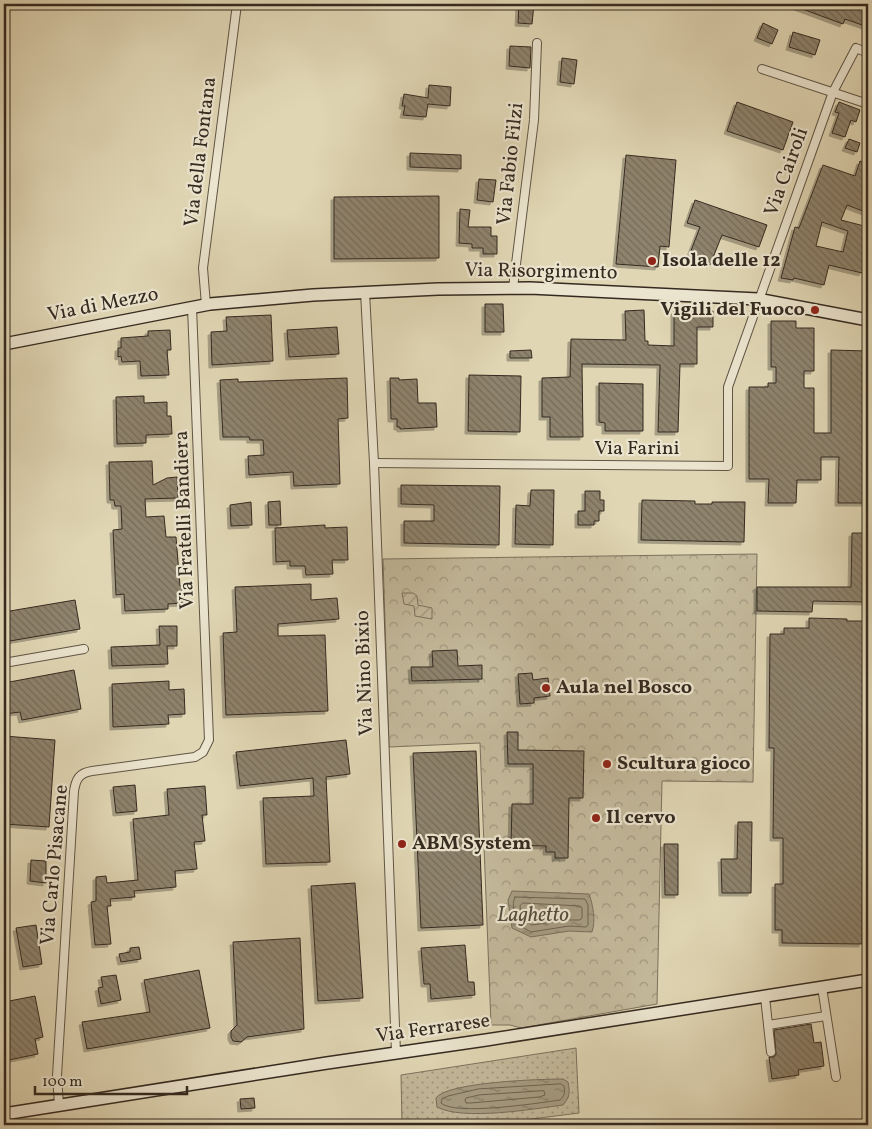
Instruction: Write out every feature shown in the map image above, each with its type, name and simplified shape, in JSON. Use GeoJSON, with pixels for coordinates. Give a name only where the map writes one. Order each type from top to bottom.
{"type":"FeatureCollection","features":[{"type":"Feature","properties":{"kind":"main road","name":"Via Risorgimento"},"geometry":{"type":"LineString","coordinates":[[208,305],[365,292],[513,288],[758,299],[868,320]]}},
{"type":"Feature","properties":{"kind":"main road","name":"Via di Mezzo"},"geometry":{"type":"LineString","coordinates":[[4,344],[208,305]]}},
{"type":"Feature","properties":{"kind":"main road","name":"Via Ferrarese"},"geometry":{"type":"LineString","coordinates":[[4,1114],[868,980]]}},
{"type":"Feature","properties":{"kind":"street","name":"Via della Fontana"},"geometry":{"type":"LineString","coordinates":[[208,305],[203,268],[237,4]]}},
{"type":"Feature","properties":{"kind":"street","name":"Via Fabio Filzi"},"geometry":{"type":"LineString","coordinates":[[513,288],[534,120],[537,43]]}},
{"type":"Feature","properties":{"kind":"street","name":"Via Cairoli"},"geometry":{"type":"LineString","coordinates":[[758,299],[833,92],[856,48],[868,53]]}},
{"type":"Feature","properties":{"kind":"street"},"geometry":{"type":"LineString","coordinates":[[762,68],[868,104]]}},
{"type":"Feature","properties":{"kind":"street","name":"Via Nino Bixio"},"geometry":{"type":"LineString","coordinates":[[365,292],[374,463],[396,1053]]}},
{"type":"Feature","properties":{"kind":"street","name":"Via Farini"},"geometry":{"type":"LineString","coordinates":[[374,463],[728,466],[728,386],[758,299]]}},
{"type":"Feature","properties":{"kind":"street","name":"Via Fratelli Bandiera"},"geometry":{"type":"LineString","coordinates":[[192,307],[210,732]]}},
{"type":"Feature","properties":{"kind":"street"},"geometry":{"type":"LineString","coordinates":[[4,663],[84,649]]}},
{"type":"Feature","properties":{"kind":"street","name":"Via Carlo Pisacane"},"geometry":{"type":"LineString","coordinates":[[59,1105],[57,1076],[74,791],[77,779],[84,772],[92,770],[195,757],[203,752],[210,732]]}},
{"type":"Feature","properties":{"kind":"street"},"geometry":{"type":"LineString","coordinates":[[822,987],[836,1078]]}},
{"type":"Feature","properties":{"kind":"street"},"geometry":{"type":"LineString","coordinates":[[765,997],[771,1052]]}},
{"type":"Feature","properties":{"kind":"street"},"geometry":{"type":"LineString","coordinates":[[768,1024],[826,1016]]}},
{"type":"Feature","properties":{"kind":"green space"},"geometry":{"type":"Polygon","coordinates":[[[757,554],[753,782],[662,781],[657,1004],[521,1028],[510,1025],[491,1025],[480,743],[389,747],[383,559],[757,554]]]}},
{"type":"Feature","properties":{"kind":"green space"},"geometry":{"type":"Polygon","coordinates":[[[402,593],[413,593],[417,596],[418,605],[432,608],[432,619],[415,616],[414,606],[404,604],[402,593]]]}},
{"type":"Feature","properties":{"kind":"green space"},"geometry":{"type":"Polygon","coordinates":[[[576,1048],[579,1113],[485,1125],[402,1125],[401,1075],[576,1048]]]}},
{"type":"Feature","properties":{"kind":"water","name":"Laghetto"},"geometry":{"type":"Polygon","coordinates":[[[512,891],[589,894],[594,913],[592,932],[569,931],[531,937],[512,928],[508,900],[512,891]]]}},
{"type":"Feature","properties":{"kind":"water"},"geometry":{"type":"Polygon","coordinates":[[[563,1079],[568,1082],[569,1092],[563,1105],[480,1114],[449,1111],[437,1107],[436,1098],[457,1088],[495,1083],[563,1079]]]}},
{"type":"Feature","properties":{"kind":"building"},"geometry":{"type":"Polygon","coordinates":[[[519,4],[534,4],[532,24],[518,23],[519,4]]]}},
{"type":"Feature","properties":{"kind":"building"},"geometry":{"type":"Polygon","coordinates":[[[789,4],[868,4],[868,27],[845,19],[843,24],[789,4]]]}},
{"type":"Feature","properties":{"kind":"building"},"geometry":{"type":"Polygon","coordinates":[[[763,23],[778,30],[772,44],[757,38],[763,23]]]}},
{"type":"Feature","properties":{"kind":"building"},"geometry":{"type":"Polygon","coordinates":[[[793,32],[820,40],[815,55],[789,47],[793,32]]]}},
{"type":"Feature","properties":{"kind":"building"},"geometry":{"type":"Polygon","coordinates":[[[510,46],[531,47],[530,68],[509,66],[510,46]]]}},
{"type":"Feature","properties":{"kind":"building"},"geometry":{"type":"Polygon","coordinates":[[[562,58],[577,60],[574,84],[560,82],[562,58]]]}},
{"type":"Feature","properties":{"kind":"building"},"geometry":{"type":"Polygon","coordinates":[[[429,85],[451,87],[450,106],[428,104],[426,117],[403,115],[405,106],[402,106],[404,94],[428,98],[429,85]]]}},
{"type":"Feature","properties":{"kind":"building"},"geometry":{"type":"Polygon","coordinates":[[[737,102],[793,122],[783,150],[727,131],[737,102]]]}},
{"type":"Feature","properties":{"kind":"building"},"geometry":{"type":"Polygon","coordinates":[[[839,102],[860,110],[856,122],[851,120],[845,137],[832,133],[839,113],[835,112],[839,102]]]}},
{"type":"Feature","properties":{"kind":"building"},"geometry":{"type":"Polygon","coordinates":[[[849,139],[860,143],[857,152],[845,148],[849,139]]]}},
{"type":"Feature","properties":{"kind":"building"},"geometry":{"type":"Polygon","coordinates":[[[410,153],[461,155],[461,169],[410,167],[410,153]]]}},
{"type":"Feature","properties":{"kind":"building"},"geometry":{"type":"Polygon","coordinates":[[[626,155],[676,160],[669,247],[660,246],[658,267],[616,264],[626,155]]]}},
{"type":"Feature","properties":{"kind":"building"},"geometry":{"type":"Polygon","coordinates":[[[860,161],[868,164],[868,213],[847,205],[841,220],[868,227],[863,254],[868,255],[868,271],[863,270],[862,273],[829,265],[824,285],[794,278],[793,280],[781,278],[795,227],[799,228],[823,165],[855,176],[860,161]],[[822,222],[816,246],[843,252],[848,231],[822,222]]]}},
{"type":"Feature","properties":{"kind":"building"},"geometry":{"type":"Polygon","coordinates":[[[479,179],[496,180],[493,202],[477,200],[479,179]]]}},
{"type":"Feature","properties":{"kind":"building"},"geometry":{"type":"Polygon","coordinates":[[[439,196],[439,258],[334,259],[334,197],[439,196]]]}},
{"type":"Feature","properties":{"kind":"building"},"geometry":{"type":"Polygon","coordinates":[[[695,200],[767,225],[759,247],[722,235],[710,265],[689,256],[700,227],[687,223],[695,200]]]}},
{"type":"Feature","properties":{"kind":"building"},"geometry":{"type":"Polygon","coordinates":[[[460,209],[470,210],[468,227],[491,227],[491,236],[497,236],[497,254],[483,254],[483,248],[472,248],[472,244],[459,243],[460,209]]]}},
{"type":"Feature","properties":{"kind":"building"},"geometry":{"type":"Polygon","coordinates":[[[485,304],[503,304],[504,332],[485,332],[485,304]]]}},
{"type":"Feature","properties":{"kind":"building"},"geometry":{"type":"Polygon","coordinates":[[[644,310],[645,341],[648,341],[648,345],[674,346],[674,311],[713,311],[713,327],[697,327],[697,364],[680,364],[678,432],[658,432],[660,365],[582,364],[583,437],[550,437],[550,417],[542,417],[542,378],[570,377],[571,339],[626,340],[625,311],[644,310]]]}},
{"type":"Feature","properties":{"kind":"building"},"geometry":{"type":"Polygon","coordinates":[[[271,315],[273,361],[212,365],[211,332],[227,331],[226,317],[271,315]]]}},
{"type":"Feature","properties":{"kind":"building"},"geometry":{"type":"Polygon","coordinates":[[[771,321],[796,321],[796,328],[814,328],[814,371],[804,371],[804,388],[814,388],[814,433],[831,433],[831,350],[868,351],[868,503],[838,503],[839,457],[821,457],[821,480],[797,480],[796,503],[768,503],[769,479],[749,479],[749,387],[768,387],[768,383],[776,383],[776,367],[771,367],[771,321]]]}},
{"type":"Feature","properties":{"kind":"building"},"geometry":{"type":"Polygon","coordinates":[[[337,327],[339,354],[289,357],[287,330],[337,327]]]}},
{"type":"Feature","properties":{"kind":"building"},"geometry":{"type":"Polygon","coordinates":[[[170,330],[171,350],[167,350],[169,375],[141,376],[140,361],[122,362],[121,356],[118,357],[118,348],[121,348],[121,338],[148,336],[148,331],[170,330]]]}},
{"type":"Feature","properties":{"kind":"building"},"geometry":{"type":"Polygon","coordinates":[[[531,350],[532,358],[510,358],[510,351],[531,350]]]}},
{"type":"Feature","properties":{"kind":"building"},"geometry":{"type":"Polygon","coordinates":[[[469,375],[521,376],[520,432],[468,431],[469,375]]]}},
{"type":"Feature","properties":{"kind":"building"},"geometry":{"type":"Polygon","coordinates":[[[347,378],[348,418],[338,419],[340,484],[294,486],[293,472],[249,475],[248,456],[264,455],[263,440],[250,440],[249,437],[223,437],[220,380],[238,379],[238,382],[347,378]]]}},
{"type":"Feature","properties":{"kind":"building"},"geometry":{"type":"Polygon","coordinates":[[[390,378],[399,378],[399,380],[417,379],[418,403],[436,403],[437,427],[400,429],[400,427],[397,427],[397,419],[391,419],[390,378]]]}},
{"type":"Feature","properties":{"kind":"building"},"geometry":{"type":"Polygon","coordinates":[[[599,383],[643,384],[643,431],[605,431],[605,423],[599,422],[599,383]]]}},
{"type":"Feature","properties":{"kind":"building"},"geometry":{"type":"Polygon","coordinates":[[[144,396],[144,403],[167,402],[167,416],[171,416],[172,434],[146,435],[146,443],[117,444],[116,397],[144,396]]]}},
{"type":"Feature","properties":{"kind":"building"},"geometry":{"type":"Polygon","coordinates":[[[152,461],[153,485],[167,478],[177,477],[178,498],[145,499],[146,517],[164,516],[166,537],[176,537],[183,603],[168,604],[168,609],[125,611],[124,594],[116,595],[113,530],[122,529],[121,506],[115,506],[114,500],[110,500],[109,462],[152,461]]]}},
{"type":"Feature","properties":{"kind":"building"},"geometry":{"type":"Polygon","coordinates":[[[401,485],[500,486],[499,545],[404,543],[404,521],[434,521],[434,505],[401,504],[401,485]]]}},
{"type":"Feature","properties":{"kind":"building"},"geometry":{"type":"Polygon","coordinates":[[[531,490],[554,490],[553,545],[515,544],[516,505],[530,506],[531,490]]]}},
{"type":"Feature","properties":{"kind":"building"},"geometry":{"type":"Polygon","coordinates":[[[585,491],[600,491],[600,500],[604,500],[604,511],[599,511],[599,521],[594,521],[594,525],[578,525],[578,511],[585,511],[585,491]]]}},
{"type":"Feature","properties":{"kind":"building"},"geometry":{"type":"Polygon","coordinates":[[[642,500],[695,501],[695,504],[745,502],[744,542],[641,540],[642,500]]]}},
{"type":"Feature","properties":{"kind":"building"},"geometry":{"type":"Polygon","coordinates":[[[280,501],[281,525],[269,525],[268,502],[280,501]]]}},
{"type":"Feature","properties":{"kind":"building"},"geometry":{"type":"Polygon","coordinates":[[[251,502],[252,525],[231,526],[230,505],[251,502]]]}},
{"type":"Feature","properties":{"kind":"building"},"geometry":{"type":"Polygon","coordinates":[[[325,525],[325,528],[347,527],[348,560],[332,560],[333,574],[306,575],[305,566],[290,566],[290,561],[276,562],[275,528],[325,525]]]}},
{"type":"Feature","properties":{"kind":"building"},"geometry":{"type":"Polygon","coordinates":[[[852,533],[868,533],[868,602],[813,601],[812,612],[757,611],[757,587],[851,587],[852,533]]]}},
{"type":"Feature","properties":{"kind":"building"},"geometry":{"type":"Polygon","coordinates":[[[311,584],[311,600],[337,598],[339,619],[278,624],[278,636],[325,635],[328,711],[226,715],[223,633],[237,632],[235,587],[311,584]]]}},
{"type":"Feature","properties":{"kind":"building"},"geometry":{"type":"Polygon","coordinates":[[[75,600],[80,629],[4,642],[4,612],[75,600]]]}},
{"type":"Feature","properties":{"kind":"building"},"geometry":{"type":"Polygon","coordinates":[[[809,618],[864,621],[862,944],[782,943],[782,930],[775,930],[775,884],[783,884],[783,838],[773,838],[774,748],[769,748],[770,634],[784,634],[784,628],[809,628],[809,618]]]}},
{"type":"Feature","properties":{"kind":"building"},"geometry":{"type":"Polygon","coordinates":[[[159,626],[177,626],[177,646],[167,646],[168,664],[112,666],[111,647],[160,645],[159,626]]]}},
{"type":"Feature","properties":{"kind":"building"},"geometry":{"type":"Polygon","coordinates":[[[457,650],[458,666],[482,665],[482,679],[412,681],[411,667],[433,667],[432,651],[457,650]]]}},
{"type":"Feature","properties":{"kind":"building"},"geometry":{"type":"Polygon","coordinates":[[[74,670],[81,709],[22,720],[20,712],[4,714],[4,683],[74,670]]]}},
{"type":"Feature","properties":{"kind":"building"},"geometry":{"type":"Polygon","coordinates":[[[532,673],[533,680],[548,678],[550,696],[534,698],[534,703],[520,704],[518,674],[532,673]]]}},
{"type":"Feature","properties":{"kind":"building"},"geometry":{"type":"Polygon","coordinates":[[[169,681],[169,690],[184,689],[185,714],[168,715],[169,724],[113,727],[112,684],[169,681]]]}},
{"type":"Feature","properties":{"kind":"building"},"geometry":{"type":"Polygon","coordinates":[[[507,732],[518,732],[518,750],[584,751],[583,798],[569,798],[568,858],[555,858],[555,852],[546,852],[546,846],[511,845],[512,804],[533,804],[533,764],[508,764],[507,732]]]}},
{"type":"Feature","properties":{"kind":"building"},"geometry":{"type":"Polygon","coordinates":[[[4,736],[55,740],[49,827],[4,824],[4,736]]]}},
{"type":"Feature","properties":{"kind":"building"},"geometry":{"type":"Polygon","coordinates":[[[346,740],[350,774],[326,777],[330,862],[266,864],[263,798],[314,796],[313,778],[240,786],[236,752],[346,740]]]}},
{"type":"Feature","properties":{"kind":"building"},"geometry":{"type":"Polygon","coordinates":[[[476,751],[483,925],[421,928],[413,753],[476,751]]]}},
{"type":"Feature","properties":{"kind":"building"},"geometry":{"type":"Polygon","coordinates":[[[135,785],[137,811],[116,813],[113,787],[135,785]]]}},
{"type":"Feature","properties":{"kind":"building"},"geometry":{"type":"Polygon","coordinates":[[[205,786],[207,815],[202,815],[205,841],[194,842],[197,869],[175,871],[176,887],[134,891],[135,897],[110,899],[111,906],[107,906],[111,944],[95,945],[91,902],[96,901],[96,877],[106,876],[107,883],[138,880],[133,819],[169,815],[167,789],[205,786]]]}},
{"type":"Feature","properties":{"kind":"building"},"geometry":{"type":"Polygon","coordinates":[[[738,822],[752,822],[751,893],[722,893],[721,859],[737,859],[738,822]]]}},
{"type":"Feature","properties":{"kind":"building"},"geometry":{"type":"Polygon","coordinates":[[[664,844],[678,844],[678,895],[665,895],[664,844]]]}},
{"type":"Feature","properties":{"kind":"building"},"geometry":{"type":"Polygon","coordinates":[[[31,860],[46,861],[46,883],[30,881],[31,860]]]}},
{"type":"Feature","properties":{"kind":"building"},"geometry":{"type":"Polygon","coordinates":[[[355,883],[363,998],[318,1001],[311,886],[355,883]]]}},
{"type":"Feature","properties":{"kind":"building"},"geometry":{"type":"Polygon","coordinates":[[[36,925],[42,964],[23,967],[16,928],[36,925]]]}},
{"type":"Feature","properties":{"kind":"building"},"geometry":{"type":"Polygon","coordinates":[[[300,938],[304,1029],[247,1037],[241,1042],[233,1041],[231,1031],[237,1025],[233,942],[300,938]]]}},
{"type":"Feature","properties":{"kind":"building"},"geometry":{"type":"Polygon","coordinates":[[[465,945],[468,982],[474,982],[475,995],[431,999],[430,984],[424,984],[421,948],[465,945]]]}},
{"type":"Feature","properties":{"kind":"building"},"geometry":{"type":"Polygon","coordinates":[[[139,947],[141,959],[121,962],[119,954],[130,952],[130,948],[139,947]]]}},
{"type":"Feature","properties":{"kind":"building"},"geometry":{"type":"Polygon","coordinates":[[[199,970],[210,1028],[87,1049],[82,1022],[150,1012],[144,980],[199,970]]]}},
{"type":"Feature","properties":{"kind":"building"},"geometry":{"type":"Polygon","coordinates":[[[116,975],[121,1000],[101,1004],[98,988],[103,987],[101,977],[116,975]]]}},
{"type":"Feature","properties":{"kind":"building"},"geometry":{"type":"Polygon","coordinates":[[[35,996],[43,1037],[35,1039],[38,1054],[4,1061],[4,1002],[35,996]]]}},
{"type":"Feature","properties":{"kind":"building"},"geometry":{"type":"Polygon","coordinates":[[[811,1024],[814,1043],[821,1042],[824,1066],[798,1070],[799,1075],[772,1079],[769,1057],[774,1057],[776,1054],[774,1030],[811,1024]]]}},
{"type":"Feature","properties":{"kind":"building"},"geometry":{"type":"Polygon","coordinates":[[[254,1098],[255,1108],[241,1109],[240,1099],[254,1098]]]}},
{"type":"Feature","properties":{"kind":"place","name":"Isola delle 12"},"geometry":{"type":"Point","coordinates":[652,261]}},
{"type":"Feature","properties":{"kind":"place","name":"Vigili del Fuoco"},"geometry":{"type":"Point","coordinates":[815,310]}},
{"type":"Feature","properties":{"kind":"place","name":"Aula nel Bosco"},"geometry":{"type":"Point","coordinates":[546,688]}},
{"type":"Feature","properties":{"kind":"place","name":"Scultura gioco"},"geometry":{"type":"Point","coordinates":[607,764]}},
{"type":"Feature","properties":{"kind":"place","name":"Il cervo"},"geometry":{"type":"Point","coordinates":[596,818]}},
{"type":"Feature","properties":{"kind":"place","name":"ABM System"},"geometry":{"type":"Point","coordinates":[402,844]}}]}
